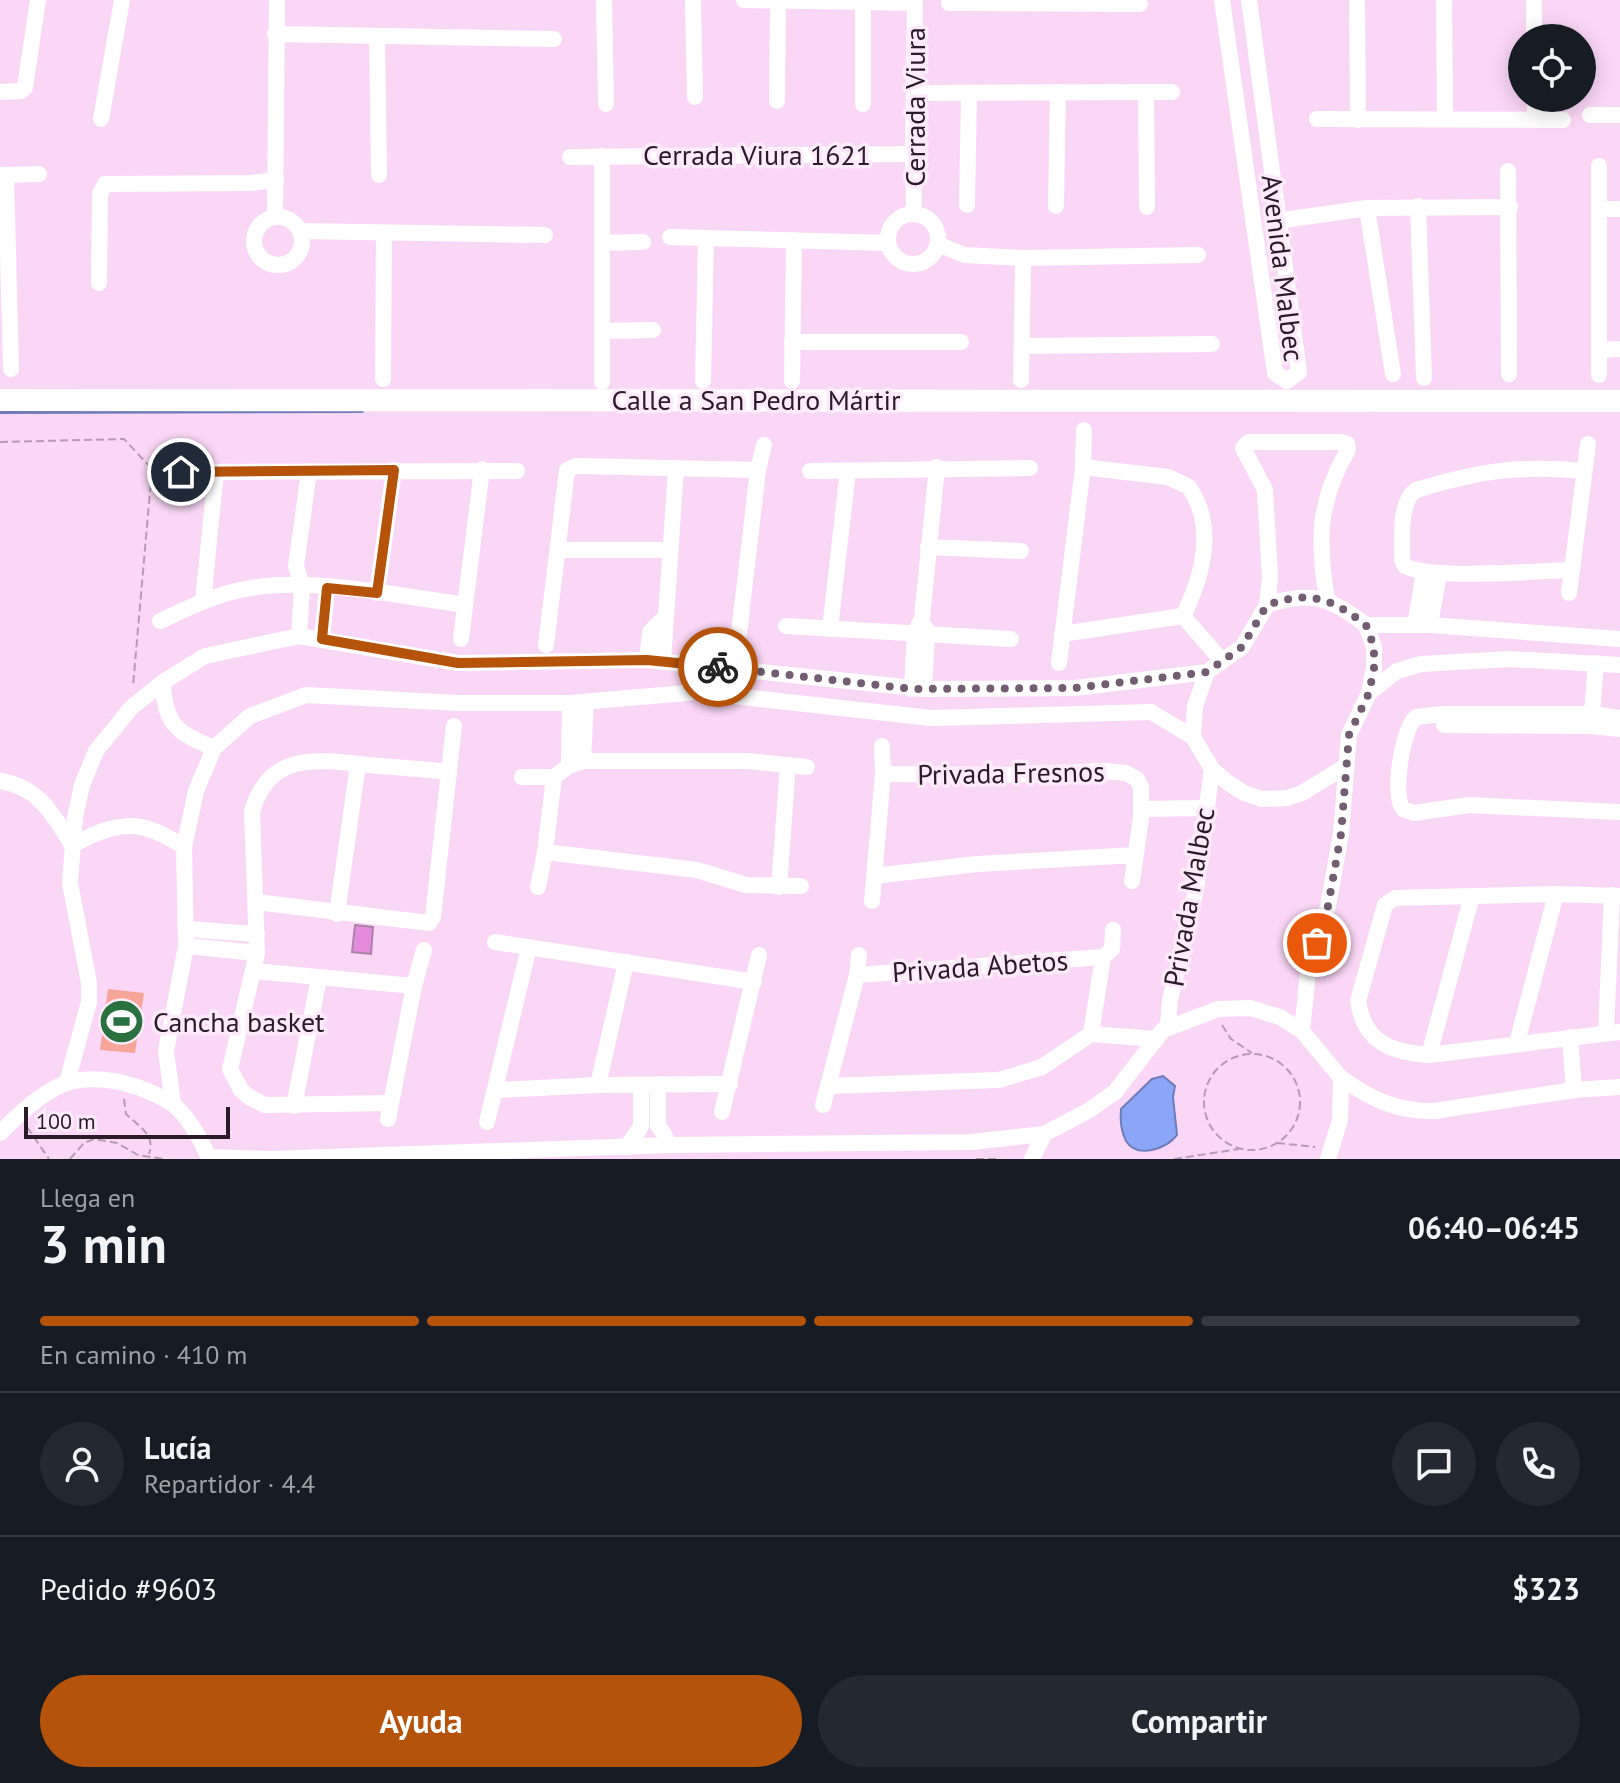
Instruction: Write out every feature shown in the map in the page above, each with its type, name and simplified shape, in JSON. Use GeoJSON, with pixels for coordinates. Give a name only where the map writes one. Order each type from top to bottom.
{"type":"FeatureCollection","features":[{"type":"Feature","properties":{"kind":"main road","name":"Calle a San Pedro Mártir"},"geometry":{"type":"LineString","coordinates":[[0,400],[1620,401]]}},
{"type":"Feature","properties":{"kind":"street"},"geometry":{"type":"LineString","coordinates":[[0,92],[21,91],[25,87],[38,0]]}},
{"type":"Feature","properties":{"kind":"street"},"geometry":{"type":"LineString","coordinates":[[101,119],[122,0]]}},
{"type":"Feature","properties":{"kind":"street"},"geometry":{"type":"LineString","coordinates":[[275,217],[277,0]]}},
{"type":"Feature","properties":{"kind":"street"},"geometry":{"type":"LineString","coordinates":[[604,0],[606,104]]}},
{"type":"Feature","properties":{"kind":"street"},"geometry":{"type":"LineString","coordinates":[[693,0],[695,97]]}},
{"type":"Feature","properties":{"kind":"street"},"geometry":{"type":"LineString","coordinates":[[744,0],[915,2]]}},
{"type":"Feature","properties":{"kind":"street","name":"Avenida Malbec"},"geometry":{"type":"LineString","coordinates":[[1222,0],[1275,373],[1287,381],[1299,372],[1249,0]]}},
{"type":"Feature","properties":{"kind":"street"},"geometry":{"type":"LineString","coordinates":[[1357,0],[1358,120]]}},
{"type":"Feature","properties":{"kind":"street"},"geometry":{"type":"LineString","coordinates":[[1444,0],[1445,119]]}},
{"type":"Feature","properties":{"kind":"street"},"geometry":{"type":"LineString","coordinates":[[1534,0],[1534,24]]}},
{"type":"Feature","properties":{"kind":"street"},"geometry":{"type":"LineString","coordinates":[[777,101],[778,1]]}},
{"type":"Feature","properties":{"kind":"street"},"geometry":{"type":"LineString","coordinates":[[863,2],[863,104]]}},
{"type":"Feature","properties":{"kind":"street","name":"Cerrada Viura"},"geometry":{"type":"LineString","coordinates":[[914,214],[915,2]]}},
{"type":"Feature","properties":{"kind":"street"},"geometry":{"type":"LineString","coordinates":[[949,3],[1140,4]]}},
{"type":"Feature","properties":{"kind":"street"},"geometry":{"type":"LineString","coordinates":[[275,34],[554,39]]}},
{"type":"Feature","properties":{"kind":"street"},"geometry":{"type":"LineString","coordinates":[[377,36],[379,175]]}},
{"type":"Feature","properties":{"kind":"street"},"geometry":{"type":"LineString","coordinates":[[1056,206],[1058,92]]}},
{"type":"Feature","properties":{"kind":"street"},"geometry":{"type":"LineString","coordinates":[[1146,92],[1147,207]]}},
{"type":"Feature","properties":{"kind":"street"},"geometry":{"type":"LineString","coordinates":[[914,93],[1172,92]]}},
{"type":"Feature","properties":{"kind":"street"},"geometry":{"type":"LineString","coordinates":[[967,205],[969,93]]}},
{"type":"Feature","properties":{"kind":"street"},"geometry":{"type":"LineString","coordinates":[[1535,112],[1535,119]]}},
{"type":"Feature","properties":{"kind":"street"},"geometry":{"type":"LineString","coordinates":[[1590,115],[1620,115]]}},
{"type":"Feature","properties":{"kind":"street"},"geometry":{"type":"LineString","coordinates":[[1317,119],[1563,120]]}},
{"type":"Feature","properties":{"kind":"street","name":"Cerrada Viura 1621"},"geometry":{"type":"LineString","coordinates":[[570,157],[913,154]]}},
{"type":"Feature","properties":{"kind":"street","name":"Cerrada Viura 1621"},"geometry":{"type":"LineString","coordinates":[[602,156],[602,382]]}},
{"type":"Feature","properties":{"kind":"street"},"geometry":{"type":"LineString","coordinates":[[1599,166],[1599,375]]}},
{"type":"Feature","properties":{"kind":"street"},"geometry":{"type":"LineString","coordinates":[[1508,171],[1509,374]]}},
{"type":"Feature","properties":{"kind":"street"},"geometry":{"type":"LineString","coordinates":[[11,369],[3,175],[39,174]]}},
{"type":"Feature","properties":{"kind":"street"},"geometry":{"type":"LineString","coordinates":[[99,283],[100,194],[105,184],[276,180]]}},
{"type":"Feature","properties":{"kind":"street"},"geometry":{"type":"LineString","coordinates":[[1418,206],[1424,378]]}},
{"type":"Feature","properties":{"kind":"street"},"geometry":{"type":"LineString","coordinates":[[1277,221],[1367,208],[1510,207]]}},
{"type":"Feature","properties":{"kind":"street"},"geometry":{"type":"LineString","coordinates":[[1367,208],[1393,374]]}},
{"type":"Feature","properties":{"kind":"street"},"geometry":{"type":"LineString","coordinates":[[1599,209],[1620,209]]}},
{"type":"Feature","properties":{"kind":"street"},"geometry":{"type":"LineString","coordinates":[[914,214],[932,222],[937,230],[938,244],[930,258],[910,264],[900,261],[888,243],[892,226],[905,215],[914,214]]}},
{"type":"Feature","properties":{"kind":"street"},"geometry":{"type":"LineString","coordinates":[[275,217],[290,220],[300,231],[302,239],[298,255],[285,264],[269,264],[257,254],[253,238],[260,224],[275,217]]}},
{"type":"Feature","properties":{"kind":"street"},"geometry":{"type":"LineString","coordinates":[[300,231],[545,235]]}},
{"type":"Feature","properties":{"kind":"street"},"geometry":{"type":"LineString","coordinates":[[383,379],[384,233]]}},
{"type":"Feature","properties":{"kind":"street"},"geometry":{"type":"LineString","coordinates":[[670,237],[888,243]]}},
{"type":"Feature","properties":{"kind":"street"},"geometry":{"type":"LineString","coordinates":[[703,381],[706,239]]}},
{"type":"Feature","properties":{"kind":"street"},"geometry":{"type":"LineString","coordinates":[[792,381],[794,240]]}},
{"type":"Feature","properties":{"kind":"street"},"geometry":{"type":"LineString","coordinates":[[602,243],[643,242]]}},
{"type":"Feature","properties":{"kind":"street"},"geometry":{"type":"LineString","coordinates":[[938,244],[964,255],[1023,258],[1198,255]]}},
{"type":"Feature","properties":{"kind":"street"},"geometry":{"type":"LineString","coordinates":[[1021,380],[1024,346],[1023,258]]}},
{"type":"Feature","properties":{"kind":"street"},"geometry":{"type":"LineString","coordinates":[[603,331],[653,330]]}},
{"type":"Feature","properties":{"kind":"street"},"geometry":{"type":"LineString","coordinates":[[792,342],[961,342]]}},
{"type":"Feature","properties":{"kind":"street"},"geometry":{"type":"LineString","coordinates":[[1024,346],[1212,344]]}},
{"type":"Feature","properties":{"kind":"street"},"geometry":{"type":"LineString","coordinates":[[1599,350],[1620,349]]}},
{"type":"Feature","properties":{"kind":"street"},"geometry":{"type":"LineString","coordinates":[[1059,663],[1083,467],[1084,430]]}},
{"type":"Feature","properties":{"kind":"street"},"geometry":{"type":"LineString","coordinates":[[67,1082],[89,1002],[89,983],[70,883],[72,845],[82,785],[96,751],[131,708],[163,682],[205,656],[299,636],[458,663],[655,660],[918,689],[1075,688],[1207,672],[1242,647],[1267,605],[1270,577],[1265,490],[1243,448],[1249,442],[1347,444],[1348,450],[1329,486],[1323,507],[1320,536],[1327,599]]}},
{"type":"Feature","properties":{"kind":"street"},"geometry":{"type":"LineString","coordinates":[[1569,593],[1588,444]]}},
{"type":"Feature","properties":{"kind":"street"},"geometry":{"type":"LineString","coordinates":[[738,642],[758,470],[764,445]]}},
{"type":"Feature","properties":{"kind":"street"},"geometry":{"type":"LineString","coordinates":[[546,645],[567,470],[576,466],[758,470]]}},
{"type":"Feature","properties":{"kind":"street"},"geometry":{"type":"LineString","coordinates":[[918,689],[937,467]]}},
{"type":"Feature","properties":{"kind":"street"},"geometry":{"type":"LineString","coordinates":[[1083,467],[1168,477],[1189,487],[1202,515],[1204,547],[1197,586],[1183,616]]}},
{"type":"Feature","properties":{"kind":"street"},"geometry":{"type":"LineString","coordinates":[[810,471],[1030,468]]}},
{"type":"Feature","properties":{"kind":"street"},"geometry":{"type":"LineString","coordinates":[[1571,570],[1432,572],[1405,566],[1402,559],[1406,505],[1412,492],[1474,473],[1522,468],[1583,471]]}},
{"type":"Feature","properties":{"kind":"street"},"geometry":{"type":"LineString","coordinates":[[461,639],[482,469]]}},
{"type":"Feature","properties":{"kind":"street"},"geometry":{"type":"LineString","coordinates":[[655,660],[664,618],[676,469]]}},
{"type":"Feature","properties":{"kind":"street"},"geometry":{"type":"LineString","coordinates":[[377,593],[394,470]]}},
{"type":"Feature","properties":{"kind":"street"},"geometry":{"type":"LineString","coordinates":[[830,629],[848,470]]}},
{"type":"Feature","properties":{"kind":"street"},"geometry":{"type":"LineString","coordinates":[[299,636],[302,586],[296,566],[309,471]]}},
{"type":"Feature","properties":{"kind":"street"},"geometry":{"type":"LineString","coordinates":[[181,472],[517,471]]}},
{"type":"Feature","properties":{"kind":"street"},"geometry":{"type":"LineString","coordinates":[[203,601],[216,472]]}},
{"type":"Feature","properties":{"kind":"street"},"geometry":{"type":"LineString","coordinates":[[928,547],[1021,551]]}},
{"type":"Feature","properties":{"kind":"street"},"geometry":{"type":"LineString","coordinates":[[559,550],[669,550]]}},
{"type":"Feature","properties":{"kind":"street"},"geometry":{"type":"LineString","coordinates":[[1423,625],[1432,572]]}},
{"type":"Feature","properties":{"kind":"street"},"geometry":{"type":"LineString","coordinates":[[160,621],[203,601],[264,586],[327,588],[465,605]]}},
{"type":"Feature","properties":{"kind":"street"},"geometry":{"type":"LineString","coordinates":[[322,639],[327,588]]}},
{"type":"Feature","properties":{"kind":"street"},"geometry":{"type":"LineString","coordinates":[[1267,605],[1296,598],[1327,599],[1366,625],[1423,625],[1620,639]]}},
{"type":"Feature","properties":{"kind":"street"},"geometry":{"type":"LineString","coordinates":[[1062,634],[1183,616]]}},
{"type":"Feature","properties":{"kind":"street"},"geometry":{"type":"LineString","coordinates":[[1183,616],[1222,661]]}},
{"type":"Feature","properties":{"kind":"street"},"geometry":{"type":"LineString","coordinates":[[1302,1031],[1308,972],[1328,906],[1341,834],[1349,735],[1369,693],[1375,658],[1366,625]]}},
{"type":"Feature","properties":{"kind":"street"},"geometry":{"type":"LineString","coordinates":[[786,626],[921,628],[1011,639]]}},
{"type":"Feature","properties":{"kind":"street"},"geometry":{"type":"LineString","coordinates":[[1369,693],[1397,671],[1421,664],[1492,659],[1620,665]]}},
{"type":"Feature","properties":{"kind":"street"},"geometry":{"type":"LineString","coordinates":[[1592,720],[1596,663]]}},
{"type":"Feature","properties":{"kind":"street"},"geometry":{"type":"LineString","coordinates":[[1193,737],[1195,706],[1207,672]]}},
{"type":"Feature","properties":{"kind":"street"},"geometry":{"type":"LineString","coordinates":[[163,682],[163,698],[170,720],[189,736],[214,748]]}},
{"type":"Feature","properties":{"kind":"street"},"geometry":{"type":"LineString","coordinates":[[173,1104],[166,1051],[186,946],[184,847],[196,791],[214,748],[250,716],[306,695],[459,703],[578,703],[698,692],[931,718],[1151,712],[1193,737],[1212,769],[1244,793],[1270,799],[1287,798],[1302,793],[1346,766]]}},
{"type":"Feature","properties":{"kind":"street"},"geometry":{"type":"LineString","coordinates":[[576,764],[578,703]]}},
{"type":"Feature","properties":{"kind":"street"},"geometry":{"type":"LineString","coordinates":[[1620,718],[1592,720],[1444,714],[1416,717],[1405,734],[1397,796],[1399,804],[1408,812],[1469,805],[1620,812]]}},
{"type":"Feature","properties":{"kind":"street"},"geometry":{"type":"LineString","coordinates":[[1592,720],[1620,729]]}},
{"type":"Feature","properties":{"kind":"street"},"geometry":{"type":"LineString","coordinates":[[256,902],[429,923],[433,917],[454,726]]}},
{"type":"Feature","properties":{"kind":"street","name":"Privada Fresnos"},"geometry":{"type":"LineString","coordinates":[[872,901],[883,774],[882,746]]}},
{"type":"Feature","properties":{"kind":"street"},"geometry":{"type":"LineString","coordinates":[[424,950],[388,1111],[265,1105],[249,1097],[233,1078],[230,1069],[257,953],[252,812],[260,792],[280,771],[299,762],[319,759],[449,772]]}},
{"type":"Feature","properties":{"kind":"street"},"geometry":{"type":"LineString","coordinates":[[522,777],[554,777],[576,764],[748,761],[807,767]]}},
{"type":"Feature","properties":{"kind":"street"},"geometry":{"type":"LineString","coordinates":[[337,914],[358,764]]}},
{"type":"Feature","properties":{"kind":"street"},"geometry":{"type":"LineString","coordinates":[[779,887],[788,765]]}},
{"type":"Feature","properties":{"kind":"street","name":"Privada Malbec"},"geometry":{"type":"LineString","coordinates":[[1163,1031],[1196,890],[1212,769]]}},
{"type":"Feature","properties":{"kind":"street","name":"Privada Fresnos"},"geometry":{"type":"LineString","coordinates":[[883,774],[1126,773],[1140,783],[1141,814],[1132,881]]}},
{"type":"Feature","properties":{"kind":"street"},"geometry":{"type":"LineString","coordinates":[[538,887],[554,777]]}},
{"type":"Feature","properties":{"kind":"street"},"geometry":{"type":"LineString","coordinates":[[0,781],[15,783],[39,797],[72,845]]}},
{"type":"Feature","properties":{"kind":"street","name":"Privada Fresnos"},"geometry":{"type":"LineString","coordinates":[[1141,814],[1205,814]]}},
{"type":"Feature","properties":{"kind":"street"},"geometry":{"type":"LineString","coordinates":[[72,845],[111,827],[127,825],[163,833],[184,847]]}},
{"type":"Feature","properties":{"kind":"street"},"geometry":{"type":"LineString","coordinates":[[545,852],[682,867],[746,885],[801,886]]}},
{"type":"Feature","properties":{"kind":"street"},"geometry":{"type":"LineString","coordinates":[[874,876],[977,864],[1136,855]]}},
{"type":"Feature","properties":{"kind":"street"},"geometry":{"type":"LineString","coordinates":[[1517,1043],[1556,894]]}},
{"type":"Feature","properties":{"kind":"street"},"geometry":{"type":"LineString","coordinates":[[1556,894],[1616,896],[1613,1032],[1429,1055],[1402,1053],[1369,1033],[1360,1016],[1358,1001],[1388,902],[1399,897],[1556,894]]}},
{"type":"Feature","properties":{"kind":"street"},"geometry":{"type":"LineString","coordinates":[[1429,1055],[1472,896]]}},
{"type":"Feature","properties":{"kind":"street"},"geometry":{"type":"LineString","coordinates":[[187,929],[257,934]]}},
{"type":"Feature","properties":{"kind":"street","name":"Privada Abetos"},"geometry":{"type":"LineString","coordinates":[[857,975],[1103,957],[1112,949],[1113,930]]}},
{"type":"Feature","properties":{"kind":"street"},"geometry":{"type":"LineString","coordinates":[[495,942],[754,982]]}},
{"type":"Feature","properties":{"kind":"street"},"geometry":{"type":"LineString","coordinates":[[186,946],[257,953]]}},
{"type":"Feature","properties":{"kind":"street"},"geometry":{"type":"LineString","coordinates":[[487,1122],[529,947]]}},
{"type":"Feature","properties":{"kind":"street"},"geometry":{"type":"LineString","coordinates":[[722,1112],[759,955]]}},
{"type":"Feature","properties":{"kind":"street","name":"Privada Abetos"},"geometry":{"type":"LineString","coordinates":[[823,1105],[857,975],[859,955]]}},
{"type":"Feature","properties":{"kind":"street","name":"Privada Abetos"},"geometry":{"type":"LineString","coordinates":[[1092,1030],[1103,957]]}},
{"type":"Feature","properties":{"kind":"street"},"geometry":{"type":"LineString","coordinates":[[598,1085],[626,962]]}},
{"type":"Feature","properties":{"kind":"street"},"geometry":{"type":"LineString","coordinates":[[254,971],[414,986]]}},
{"type":"Feature","properties":{"kind":"street"},"geometry":{"type":"LineString","coordinates":[[294,1106],[319,978]]}},
{"type":"Feature","properties":{"kind":"street"},"geometry":{"type":"LineString","coordinates":[[828,1086],[999,1080],[1042,1067],[1092,1030],[1163,1031],[1218,1009],[1250,1008],[1266,1012],[1302,1031],[1341,1078],[1376,1100],[1413,1111],[1434,1111],[1574,1090],[1620,1087]]}},
{"type":"Feature","properties":{"kind":"street"},"geometry":{"type":"LineString","coordinates":[[0,1133],[19,1115],[67,1082],[89,1080],[124,1084],[173,1104],[193,1128],[209,1158],[271,1159],[669,1145],[971,1142],[1044,1134],[1088,1111],[1115,1092],[1163,1031]]}},
{"type":"Feature","properties":{"kind":"street"},"geometry":{"type":"LineString","coordinates":[[1570,1037],[1574,1090]]}},
{"type":"Feature","properties":{"kind":"street"},"geometry":{"type":"LineString","coordinates":[[1331,1153],[1340,1120],[1341,1078]]}},
{"type":"Feature","properties":{"kind":"street"},"geometry":{"type":"LineString","coordinates":[[627,1147],[649,1126],[658,1084]]}},
{"type":"Feature","properties":{"kind":"street"},"geometry":{"type":"LineString","coordinates":[[496,1090],[730,1084]]}},
{"type":"Feature","properties":{"kind":"street"},"geometry":{"type":"LineString","coordinates":[[641,1085],[649,1126]]}},
{"type":"Feature","properties":{"kind":"street"},"geometry":{"type":"LineString","coordinates":[[649,1126],[663,1132],[669,1145]]}},
{"type":"Feature","properties":{"kind":"street"},"geometry":{"type":"LineString","coordinates":[[1032,1159],[1044,1134]]}},
{"type":"Feature","properties":{"kind":"path"},"geometry":{"type":"LineString","coordinates":[[0,442],[124,439],[152,469],[131,708]]}},
{"type":"Feature","properties":{"kind":"path"},"geometry":{"type":"LineString","coordinates":[[1218,1009],[1223,1028],[1231,1039],[1253,1054]]}},
{"type":"Feature","properties":{"kind":"path"},"geometry":{"type":"LineString","coordinates":[[1174,1159],[1242,1149],[1256,1150],[1276,1143],[1293,1128],[1299,1116],[1299,1087],[1282,1064],[1270,1057],[1253,1054],[1228,1060],[1209,1081],[1205,1109],[1209,1123],[1217,1135],[1242,1149]]}},
{"type":"Feature","properties":{"kind":"path"},"geometry":{"type":"LineString","coordinates":[[124,1084],[126,1114],[144,1128],[152,1147],[149,1155]]}},
{"type":"Feature","properties":{"kind":"path"},"geometry":{"type":"LineString","coordinates":[[19,1115],[49,1159]]}},
{"type":"Feature","properties":{"kind":"path"},"geometry":{"type":"LineString","coordinates":[[70,1159],[84,1143],[94,1139],[109,1140],[138,1155],[163,1159]]}},
{"type":"Feature","properties":{"kind":"path"},"geometry":{"type":"LineString","coordinates":[[1276,1143],[1331,1153]]}},
{"type":"Feature","properties":{"kind":"path"},"geometry":{"type":"LineString","coordinates":[[976,1159],[998,1159]]}},
{"type":"Feature","properties":{"kind":"shaded area","name":"Cancha basket"},"geometry":{"type":"Polygon","coordinates":[[[108,989],[144,993],[135,1053],[100,1050],[108,989]]]}},
{"type":"Feature","properties":{"kind":"water"},"geometry":{"type":"Polygon","coordinates":[[[1163,1076],[1175,1086],[1173,1097],[1177,1135],[1159,1148],[1137,1150],[1124,1137],[1121,1109],[1152,1079],[1163,1076]]]}},
{"type":"Feature","properties":{"kind":"building"},"geometry":{"type":"Polygon","coordinates":[[[355,925],[373,927],[371,954],[352,952],[355,925]]]}},
{"type":"Feature","properties":{"kind":"waterway"},"geometry":{"type":"LineString","coordinates":[[0,412],[362,411]]}},
{"type":"Feature","properties":{"kind":"way so far"},"geometry":{"type":"LineString","coordinates":[[718,667],[912,689],[1075,688],[1207,672],[1242,647],[1267,605],[1296,598],[1327,599],[1366,625],[1375,658],[1369,693],[1349,735],[1341,834],[1328,906],[1317,943]]}},
{"type":"Feature","properties":{"kind":"place","name":"Cancha basket"},"geometry":{"type":"Point","coordinates":[122,1022]}},
{"type":"Feature","properties":{"kind":"route"},"geometry":{"type":"LineString","coordinates":[[181,472],[394,470],[377,593],[327,588],[322,639],[458,663],[647,660],[718,667]]}}]}
